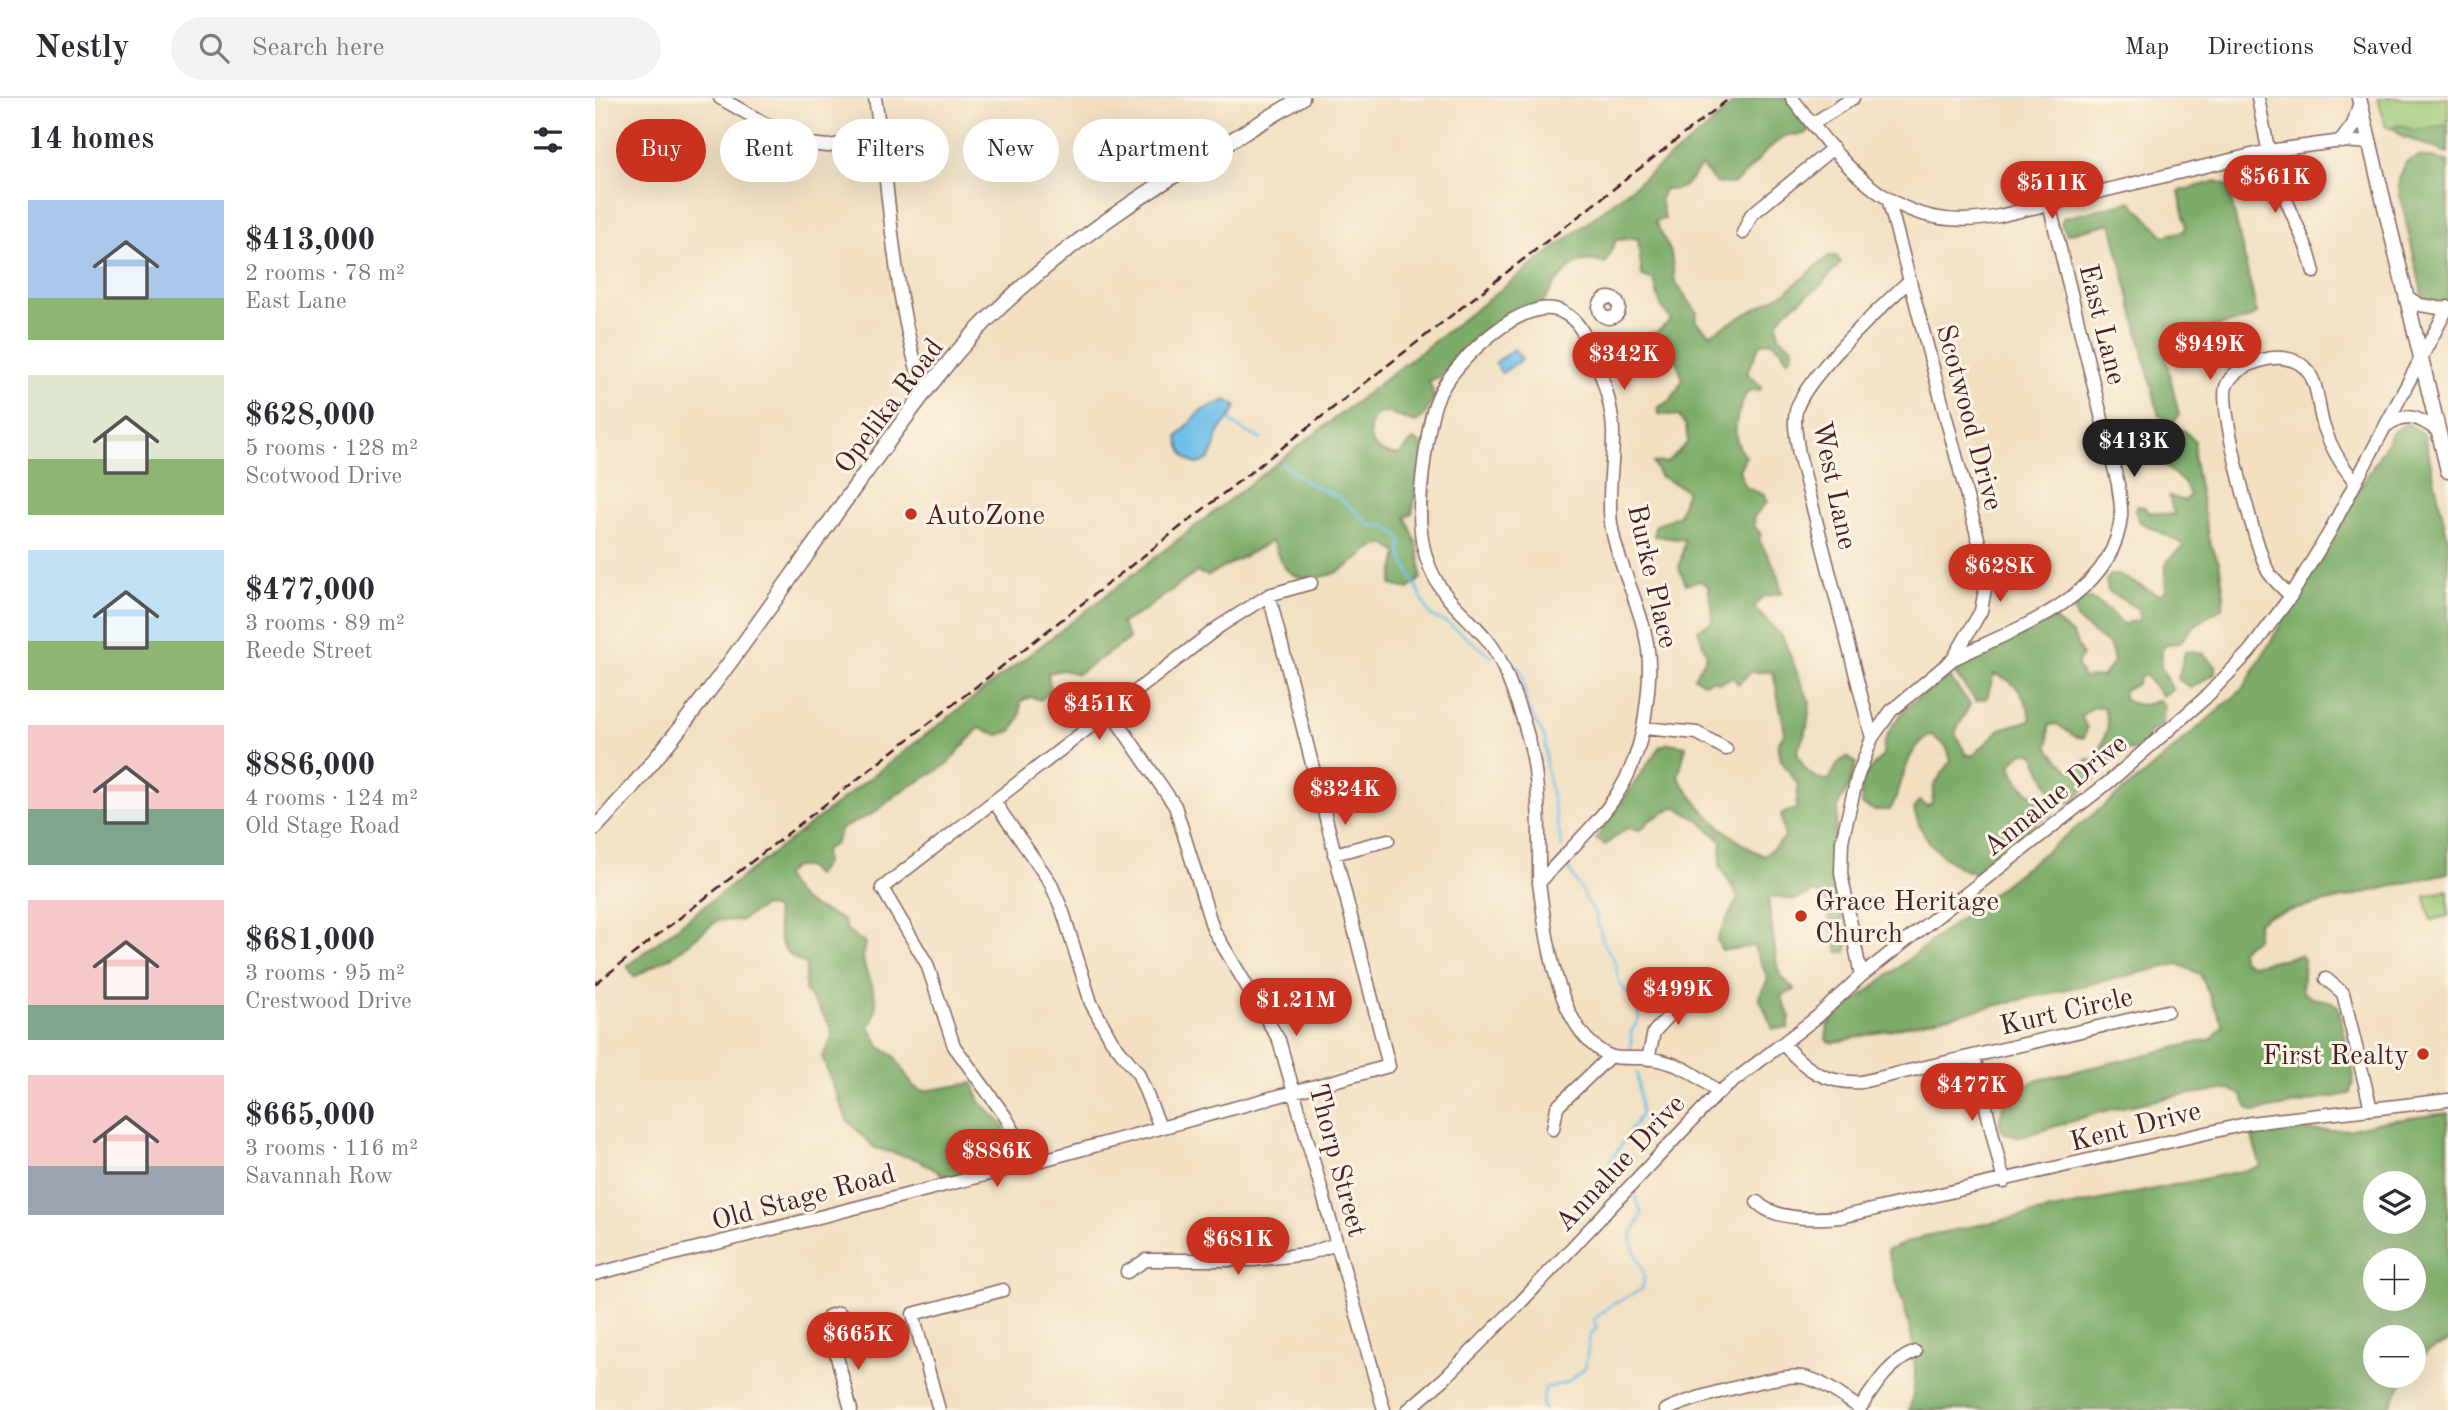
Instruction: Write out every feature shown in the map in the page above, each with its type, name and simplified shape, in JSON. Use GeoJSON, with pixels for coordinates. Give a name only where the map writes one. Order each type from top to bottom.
{"type":"FeatureCollection","features":[{"type":"Feature","properties":{"kind":"main road","name":"Opelika Road"},"geometry":{"type":"LineString","coordinates":[[595,828],[691,713],[924,392],[983,324],[1055,258],[1133,201],[1302,98]]}},
{"type":"Feature","properties":{"kind":"main road"},"geometry":{"type":"LineString","coordinates":[[2342,141],[2354,125],[2360,101]]}},
{"type":"Feature","properties":{"kind":"main road"},"geometry":{"type":"LineString","coordinates":[[2360,101],[2448,471]]}},
{"type":"Feature","properties":{"kind":"street"},"geometry":{"type":"LineString","coordinates":[[720,98],[799,143],[832,145]]}},
{"type":"Feature","properties":{"kind":"street"},"geometry":{"type":"LineString","coordinates":[[875,98],[879,119]]}},
{"type":"Feature","properties":{"kind":"street"},"geometry":{"type":"LineString","coordinates":[[1792,98],[1833,148],[1889,202],[1932,216],[1971,220],[2268,151],[2342,141],[2371,143]]}},
{"type":"Feature","properties":{"kind":"street"},"geometry":{"type":"LineString","coordinates":[[1812,124],[1853,98]]}},
{"type":"Feature","properties":{"kind":"street"},"geometry":{"type":"LineString","coordinates":[[2258,98],[2268,151],[2308,251],[2313,272]]}},
{"type":"Feature","properties":{"kind":"street"},"geometry":{"type":"LineString","coordinates":[[1743,233],[1751,215],[1833,148]]}},
{"type":"Feature","properties":{"kind":"street"},"geometry":{"type":"LineString","coordinates":[[887,182],[907,337],[924,392]]}},
{"type":"Feature","properties":{"kind":"street","name":"Scotwood Drive"},"geometry":{"type":"LineString","coordinates":[[1861,976],[1845,905],[1842,852],[1848,810],[1872,737],[1891,711],[1953,659],[1981,611],[1985,589],[1985,567],[1889,202]]}},
{"type":"Feature","properties":{"kind":"street","name":"East Lane"},"geometry":{"type":"LineString","coordinates":[[1953,659],[2077,594],[2099,573],[2115,546],[2119,525],[2118,484],[2049,204]]}},
{"type":"Feature","properties":{"kind":"street","name":"West Lane"},"geometry":{"type":"LineString","coordinates":[[1872,737],[1799,454],[1795,432],[1796,410],[1805,391],[1833,358],[1909,281]]}},
{"type":"Feature","properties":{"kind":"street"},"geometry":{"type":"LineString","coordinates":[[2406,296],[2423,306],[2447,308]]}},
{"type":"Feature","properties":{"kind":"street","name":"Annalue Drive"},"geometry":{"type":"LineString","coordinates":[[1408,1410],[1444,1379],[1520,1303],[1718,1093],[1783,1044],[1842,996],[1861,976],[2158,741],[2205,698],[2249,652],[2291,596],[2422,360],[2447,308]]}},
{"type":"Feature","properties":{"kind":"street"},"geometry":{"type":"LineString","coordinates":[[1598,315],[1580,326],[1556,309],[1526,312],[1459,364],[1437,399],[1429,430],[1418,514],[1421,545],[1431,575],[1450,600],[1474,621],[1494,647],[1520,717],[1535,768],[1539,883],[1549,947],[1562,999],[1593,1043],[1610,1056],[1682,1065],[1718,1093]]}},
{"type":"Feature","properties":{"kind":"street","name":"Burke Place"},"geometry":{"type":"LineString","coordinates":[[1539,883],[1620,794],[1630,776],[1644,728],[1650,674],[1647,642],[1611,520],[1612,413],[1601,373],[1580,326]]}},
{"type":"Feature","properties":{"kind":"street"},"geometry":{"type":"LineString","coordinates":[[2291,596],[2268,572],[2260,551],[2229,426],[2224,395],[2231,376],[2248,365],[2268,359],[2288,358],[2297,362],[2311,377],[2324,428],[2340,459],[2352,478],[2357,478]]}},
{"type":"Feature","properties":{"kind":"street"},"geometry":{"type":"LineString","coordinates":[[2386,426],[2399,417],[2412,416],[2438,431]]}},
{"type":"Feature","properties":{"kind":"street"},"geometry":{"type":"LineString","coordinates":[[1024,1165],[1016,1135],[1005,1116],[954,1046],[927,964],[882,888],[1220,626],[1269,596],[1311,583]]}},
{"type":"Feature","properties":{"kind":"street"},"geometry":{"type":"LineString","coordinates":[[1269,596],[1335,854],[1388,839]]}},
{"type":"Feature","properties":{"kind":"street","name":"Thorp Street"},"geometry":{"type":"LineString","coordinates":[[1110,712],[1175,806],[1213,929],[1269,1021],[1287,1061],[1384,1410]]}},
{"type":"Feature","properties":{"kind":"street"},"geometry":{"type":"LineString","coordinates":[[1644,728],[1697,733],[1726,749]]}},
{"type":"Feature","properties":{"kind":"street"},"geometry":{"type":"LineString","coordinates":[[995,803],[1050,883],[1063,912],[1091,1003],[1112,1041],[1138,1073],[1160,1127]]}},
{"type":"Feature","properties":{"kind":"street","name":"Old Stage Road"},"geometry":{"type":"LineString","coordinates":[[595,1274],[1024,1165],[1389,1066],[1335,854]]}},
{"type":"Feature","properties":{"kind":"street"},"geometry":{"type":"LineString","coordinates":[[2326,979],[2343,993],[2371,1109]]}},
{"type":"Feature","properties":{"kind":"street"},"geometry":{"type":"LineString","coordinates":[[1648,1059],[1654,1032],[1694,989]]}},
{"type":"Feature","properties":{"kind":"street","name":"Kurt Circle"},"geometry":{"type":"LineString","coordinates":[[1783,1044],[1812,1073],[1845,1083],[1974,1057],[2167,1011]]}},
{"type":"Feature","properties":{"kind":"street"},"geometry":{"type":"LineString","coordinates":[[1553,1129],[1557,1107],[1610,1056]]}},
{"type":"Feature","properties":{"kind":"street"},"geometry":{"type":"LineString","coordinates":[[1974,1057],[2004,1182]]}},
{"type":"Feature","properties":{"kind":"street","name":"Kent Drive"},"geometry":{"type":"LineString","coordinates":[[1757,1202],[1769,1211],[1797,1216],[1841,1217],[2004,1182],[2250,1123],[2448,1100]]}},
{"type":"Feature","properties":{"kind":"street"},"geometry":{"type":"LineString","coordinates":[[1127,1272],[1146,1261],[1254,1260],[1307,1254],[1336,1244]]}},
{"type":"Feature","properties":{"kind":"street"},"geometry":{"type":"LineString","coordinates":[[939,1410],[913,1314],[1003,1290]]}},
{"type":"Feature","properties":{"kind":"street"},"geometry":{"type":"LineString","coordinates":[[833,1342],[851,1410]]}},
{"type":"Feature","properties":{"kind":"street"},"geometry":{"type":"LineString","coordinates":[[1666,1410],[1763,1381],[1794,1376],[1823,1384],[1859,1409],[1885,1372],[1915,1352]]}},
{"type":"Feature","properties":{"kind":"green space"},"geometry":{"type":"Polygon","coordinates":[[[1739,98],[1788,98],[1810,131],[1787,135],[1733,184],[1716,183],[1701,166],[1682,187],[1664,189],[1660,200],[1665,219],[1655,221],[1671,253],[1675,282],[1697,312],[1695,321],[1710,334],[1787,291],[1829,256],[1836,256],[1841,262],[1819,287],[1786,311],[1777,323],[1779,336],[1793,347],[1793,355],[1787,360],[1782,350],[1770,341],[1760,344],[1747,373],[1761,386],[1760,390],[1751,390],[1746,394],[1735,426],[1737,442],[1746,456],[1739,470],[1745,487],[1764,495],[1767,502],[1754,516],[1755,527],[1761,534],[1759,540],[1776,569],[1782,593],[1762,597],[1754,608],[1782,636],[1810,703],[1807,728],[1797,752],[1808,772],[1822,779],[1829,780],[1839,762],[1847,757],[1856,763],[1849,787],[1839,803],[1834,843],[1836,886],[1848,945],[1846,952],[1838,952],[1825,901],[1816,892],[1794,900],[1777,896],[1768,899],[1777,966],[1781,977],[1795,990],[1781,996],[1790,1017],[1788,1028],[1773,1029],[1759,997],[1768,979],[1754,946],[1722,951],[1717,940],[1738,897],[1720,866],[1722,842],[1700,821],[1675,807],[1650,820],[1641,830],[1627,828],[1605,845],[1596,839],[1660,746],[1669,743],[1686,746],[1678,777],[1696,801],[1726,832],[1764,856],[1785,838],[1781,814],[1796,809],[1798,785],[1781,760],[1778,743],[1785,732],[1773,672],[1751,672],[1738,684],[1733,677],[1720,683],[1714,680],[1703,683],[1694,677],[1707,656],[1698,630],[1713,621],[1708,586],[1701,581],[1686,584],[1679,569],[1685,540],[1654,536],[1655,526],[1679,515],[1687,490],[1660,476],[1653,463],[1667,462],[1688,442],[1686,426],[1678,416],[1659,414],[1658,407],[1670,401],[1683,380],[1674,355],[1638,371],[1635,355],[1642,349],[1639,336],[1657,332],[1671,320],[1660,304],[1654,280],[1642,276],[1638,238],[1616,240],[1605,264],[1585,261],[1576,264],[1554,285],[1544,302],[1511,312],[1494,327],[1477,336],[1441,377],[1429,381],[1434,396],[1424,416],[1415,423],[1390,413],[1377,414],[1372,422],[1370,437],[1377,448],[1383,452],[1400,454],[1413,440],[1419,442],[1423,450],[1412,514],[1405,517],[1415,539],[1421,570],[1421,578],[1409,589],[1391,585],[1398,553],[1384,544],[1369,550],[1345,568],[1319,577],[1302,577],[1287,570],[1272,541],[1208,576],[1197,572],[1142,612],[1121,623],[1129,639],[1078,674],[1063,670],[1048,673],[1051,691],[1040,700],[1031,697],[1021,701],[1020,717],[1012,731],[999,735],[979,728],[945,766],[899,793],[874,813],[841,829],[835,844],[824,850],[825,863],[816,876],[806,867],[793,867],[784,876],[803,901],[843,920],[847,930],[865,943],[864,966],[876,1004],[869,1027],[880,1047],[894,1056],[913,1086],[923,1091],[973,1083],[980,1102],[1003,1124],[1011,1156],[1001,1163],[954,1178],[916,1159],[875,1148],[847,1120],[822,1057],[833,1036],[829,1023],[805,991],[806,964],[789,954],[781,942],[775,909],[764,906],[740,921],[718,920],[673,956],[634,977],[627,966],[1578,230],[1706,129],[1739,98]]]}},
{"type":"Feature","properties":{"kind":"green space"},"geometry":{"type":"Polygon","coordinates":[[[2378,98],[2448,98],[2448,140],[2413,130],[2386,127],[2378,98]]]}},
{"type":"Feature","properties":{"kind":"green space"},"geometry":{"type":"Polygon","coordinates":[[[2400,125],[2413,130],[2448,125],[2448,153],[2404,137],[2392,127],[2400,125]]]}},
{"type":"Feature","properties":{"kind":"green space"},"geometry":{"type":"Polygon","coordinates":[[[2419,156],[2448,161],[2448,300],[2438,304],[2423,297],[2399,190],[2399,178],[2406,162],[2419,156]]]}},
{"type":"Feature","properties":{"kind":"green space"},"geometry":{"type":"Polygon","coordinates":[[[2217,181],[2228,186],[2257,313],[2251,318],[2176,336],[2169,341],[2166,359],[2179,415],[2174,422],[2159,416],[2111,223],[2067,234],[2061,223],[2063,218],[2131,201],[2164,236],[2184,231],[2186,227],[2179,191],[2217,181]]]}},
{"type":"Feature","properties":{"kind":"green space"},"geometry":{"type":"Polygon","coordinates":[[[2407,423],[2424,434],[2448,539],[2448,873],[2268,916],[2257,923],[2256,938],[2240,951],[2243,961],[2251,965],[2300,955],[2304,959],[2302,990],[2311,997],[2330,1001],[2338,1006],[2354,1076],[2350,1094],[2254,1112],[2248,1108],[2242,1096],[2230,1089],[2181,1095],[2108,1110],[2021,1137],[2002,1132],[1999,1122],[2004,1103],[2034,1081],[2212,1039],[2223,1025],[2200,974],[2178,964],[1832,1043],[1826,1040],[1828,1024],[1835,1017],[2142,776],[2243,689],[2393,432],[2407,423]]]}},
{"type":"Feature","properties":{"kind":"green space"},"geometry":{"type":"Polygon","coordinates":[[[2174,429],[2183,430],[2195,441],[2194,460],[2209,541],[2219,562],[2224,595],[2222,608],[2194,626],[2180,643],[2167,644],[2162,650],[2161,667],[2173,690],[2162,696],[2145,675],[2140,676],[2137,684],[2124,690],[2124,699],[2133,703],[2145,704],[2159,700],[2165,707],[2162,725],[2149,732],[2147,742],[2138,751],[2120,750],[2115,760],[2105,760],[2100,750],[2108,726],[2104,707],[2094,707],[2081,716],[2087,728],[2084,738],[2074,736],[2057,724],[2049,725],[2048,748],[2069,771],[2088,759],[2099,763],[2099,776],[2089,781],[2074,803],[2066,802],[2053,794],[2034,754],[2023,752],[2011,764],[2016,777],[2034,796],[2047,801],[2053,812],[2030,827],[2021,840],[2009,844],[1997,863],[1975,874],[1954,864],[1937,850],[1923,832],[1914,810],[1919,801],[1926,806],[1932,804],[1934,785],[1951,761],[1946,746],[1931,735],[1922,741],[1910,758],[1890,810],[1874,810],[1861,804],[1862,779],[1883,755],[1889,731],[1916,699],[1949,677],[1970,704],[1955,733],[1966,755],[1974,755],[2000,729],[2031,720],[2024,698],[2008,680],[1994,674],[1987,698],[1976,701],[1955,674],[1963,663],[1986,646],[2054,619],[2073,635],[2082,655],[2077,665],[2083,678],[2103,676],[2114,661],[2110,646],[2079,622],[2074,611],[2080,598],[2088,598],[2100,603],[2125,625],[2139,621],[2138,609],[2108,591],[2106,581],[2110,575],[2119,575],[2159,595],[2166,590],[2166,565],[2183,547],[2182,543],[2140,522],[2135,511],[2137,506],[2144,507],[2149,512],[2174,515],[2169,496],[2185,501],[2190,495],[2184,483],[2165,466],[2164,455],[2174,429]]]}},
{"type":"Feature","properties":{"kind":"green space"},"geometry":{"type":"Polygon","coordinates":[[[2185,652],[2203,654],[2215,665],[2215,674],[2191,688],[2178,679],[2185,652]]]}},
{"type":"Feature","properties":{"kind":"green space"},"geometry":{"type":"Polygon","coordinates":[[[2448,890],[2448,916],[2431,920],[2425,896],[2448,890]]]}},
{"type":"Feature","properties":{"kind":"green space"},"geometry":{"type":"Polygon","coordinates":[[[2448,1113],[2448,1342],[2426,1353],[2426,1325],[2363,1325],[2363,1388],[2400,1388],[2387,1410],[1909,1410],[1914,1390],[1914,1350],[1887,1250],[1925,1236],[2261,1167],[2251,1134],[2351,1129],[2380,1122],[2448,1113]]]}},
{"type":"Feature","properties":{"kind":"water"},"geometry":{"type":"Polygon","coordinates":[[[1514,349],[1522,359],[1502,373],[1495,363],[1514,349]]]}},
{"type":"Feature","properties":{"kind":"water"},"geometry":{"type":"Polygon","coordinates":[[[1226,400],[1236,406],[1235,410],[1220,431],[1210,457],[1196,464],[1183,453],[1178,437],[1199,412],[1226,400]]]}},
{"type":"Feature","properties":{"kind":"waterway"},"geometry":{"type":"LineString","coordinates":[[1229,420],[1261,439]]}},
{"type":"Feature","properties":{"kind":"waterway"},"geometry":{"type":"LineString","coordinates":[[1282,463],[1304,481],[1340,498],[1372,526],[1384,526],[1399,535],[1402,543],[1400,553],[1430,615],[1449,624],[1492,657]]}},
{"type":"Feature","properties":{"kind":"waterway"},"geometry":{"type":"LineString","coordinates":[[1509,664],[1519,667],[1522,673],[1527,708],[1545,738],[1546,766],[1562,848]]}},
{"type":"Feature","properties":{"kind":"waterway"},"geometry":{"type":"LineString","coordinates":[[1566,864],[1596,916],[1604,944],[1615,962],[1620,985],[1637,1002],[1639,1018],[1631,1032],[1631,1052]]}},
{"type":"Feature","properties":{"kind":"waterway"},"geometry":{"type":"LineString","coordinates":[[1617,1184],[1607,1167],[1641,1114],[1637,1073]]}},
{"type":"Feature","properties":{"kind":"waterway"},"geometry":{"type":"LineString","coordinates":[[1545,1410],[1542,1406],[1545,1388],[1568,1382],[1585,1368],[1590,1336],[1597,1327],[1593,1320],[1610,1306],[1642,1289],[1644,1275],[1632,1240],[1642,1214],[1635,1196]]}},
{"type":"Feature","properties":{"kind":"railway"},"geometry":{"type":"LineString","coordinates":[[595,984],[1730,98]]}},
{"type":"Feature","properties":{"kind":"place","name":"AutoZone"},"geometry":{"type":"Point","coordinates":[911,514]}},
{"type":"Feature","properties":{"kind":"place","name":"Grace Heritage Church"},"geometry":{"type":"Point","coordinates":[1801,916]}},
{"type":"Feature","properties":{"kind":"place","name":"First Realty"},"geometry":{"type":"Point","coordinates":[2423,1054]}}]}
